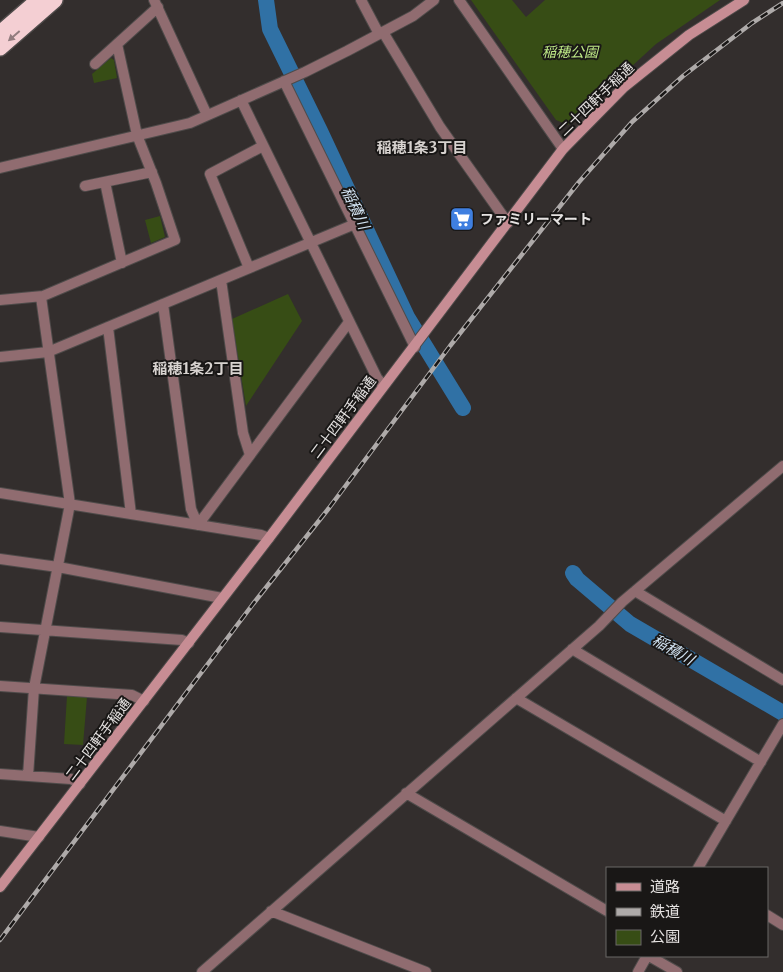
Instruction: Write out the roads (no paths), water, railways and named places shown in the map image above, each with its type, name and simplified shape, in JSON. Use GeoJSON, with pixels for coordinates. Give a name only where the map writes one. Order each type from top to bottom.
{"type":"FeatureCollection","features":[{"type":"Feature","properties":{"kind":"highway"},"geometry":{"type":"LineString","coordinates":[[0,33],[38,0]]}},
{"type":"Feature","properties":{"kind":"highway"},"geometry":{"type":"LineString","coordinates":[[0,48],[55,0]]}},
{"type":"Feature","properties":{"kind":"street"},"geometry":{"type":"LineString","coordinates":[[361,0],[440,126],[508,223]]}},
{"type":"Feature","properties":{"kind":"street"},"geometry":{"type":"LineString","coordinates":[[459,0],[563,150]]}},
{"type":"Feature","properties":{"kind":"street","name":"二十四軒手稲通"},"geometry":{"type":"LineString","coordinates":[[0,887],[269,538],[563,150],[624,87],[689,35],[744,0]]}},
{"type":"Feature","properties":{"kind":"street"},"geometry":{"type":"LineString","coordinates":[[0,168],[190,123],[305,72],[413,16],[428,2]]}},
{"type":"Feature","properties":{"kind":"street"},"geometry":{"type":"LineString","coordinates":[[95,64],[156,4],[207,115]]}},
{"type":"Feature","properties":{"kind":"street"},"geometry":{"type":"LineString","coordinates":[[0,300],[41,296],[175,240],[152,172],[137,135],[117,44]]}},
{"type":"Feature","properties":{"kind":"street"},"geometry":{"type":"LineString","coordinates":[[286,80],[355,224],[416,344]]}},
{"type":"Feature","properties":{"kind":"street"},"geometry":{"type":"LineString","coordinates":[[241,100],[377,378],[384,385]]}},
{"type":"Feature","properties":{"kind":"street"},"geometry":{"type":"LineString","coordinates":[[249,268],[210,174],[263,146]]}},
{"type":"Feature","properties":{"kind":"street"},"geometry":{"type":"LineString","coordinates":[[85,186],[152,172]]}},
{"type":"Feature","properties":{"kind":"street"},"geometry":{"type":"LineString","coordinates":[[105,182],[122,262]]}},
{"type":"Feature","properties":{"kind":"street"},"geometry":{"type":"LineString","coordinates":[[0,357],[48,352],[355,224]]}},
{"type":"Feature","properties":{"kind":"street"},"geometry":{"type":"LineString","coordinates":[[221,280],[243,433],[250,455]]}},
{"type":"Feature","properties":{"kind":"street"},"geometry":{"type":"LineString","coordinates":[[28,776],[34,688],[70,504],[41,296]]}},
{"type":"Feature","properties":{"kind":"street"},"geometry":{"type":"LineString","coordinates":[[163,304],[191,509],[198,525]]}},
{"type":"Feature","properties":{"kind":"street"},"geometry":{"type":"LineString","coordinates":[[198,525],[349,322]]}},
{"type":"Feature","properties":{"kind":"street"},"geometry":{"type":"LineString","coordinates":[[108,327],[131,514]]}},
{"type":"Feature","properties":{"kind":"street"},"geometry":{"type":"LineString","coordinates":[[202,972],[599,626],[622,602],[783,466]]}},
{"type":"Feature","properties":{"kind":"street"},"geometry":{"type":"LineString","coordinates":[[0,493],[261,535],[269,538]]}},
{"type":"Feature","properties":{"kind":"street"},"geometry":{"type":"LineString","coordinates":[[0,559],[58,567],[222,598]]}},
{"type":"Feature","properties":{"kind":"street"},"geometry":{"type":"LineString","coordinates":[[636,591],[783,680]]}},
{"type":"Feature","properties":{"kind":"street"},"geometry":{"type":"LineString","coordinates":[[0,628],[182,640],[188,643]]}},
{"type":"Feature","properties":{"kind":"street"},"geometry":{"type":"LineString","coordinates":[[572,649],[761,762]]}},
{"type":"Feature","properties":{"kind":"street"},"geometry":{"type":"LineString","coordinates":[[0,686],[132,695],[144,701]]}},
{"type":"Feature","properties":{"kind":"street"},"geometry":{"type":"LineString","coordinates":[[516,698],[726,821]]}},
{"type":"Feature","properties":{"kind":"street"},"geometry":{"type":"LineString","coordinates":[[699,867],[781,728]]}},
{"type":"Feature","properties":{"kind":"street"},"geometry":{"type":"LineString","coordinates":[[0,774],[71,779],[80,784]]}},
{"type":"Feature","properties":{"kind":"street"},"geometry":{"type":"LineString","coordinates":[[406,793],[606,910]]}},
{"type":"Feature","properties":{"kind":"street"},"geometry":{"type":"LineString","coordinates":[[0,831],[39,837]]}},
{"type":"Feature","properties":{"kind":"street"},"geometry":{"type":"LineString","coordinates":[[271,911],[426,972]]}},
{"type":"Feature","properties":{"kind":"street"},"geometry":{"type":"LineString","coordinates":[[768,916],[783,925]]}},
{"type":"Feature","properties":{"kind":"street"},"geometry":{"type":"LineString","coordinates":[[638,972],[647,957]]}},
{"type":"Feature","properties":{"kind":"street"},"geometry":{"type":"LineString","coordinates":[[650,957],[676,972]]}},
{"type":"Feature","properties":{"kind":"waterway","name":"稲積川"},"geometry":{"type":"LineString","coordinates":[[266,0],[270,29],[407,317],[463,408]]}},
{"type":"Feature","properties":{"kind":"waterway","name":"稲積川"},"geometry":{"type":"LineString","coordinates":[[573,573],[577,579],[630,624],[783,713]]}},
{"type":"Feature","properties":{"kind":"railway"},"geometry":{"type":"LineString","coordinates":[[0,940],[450,346],[579,182],[632,122],[683,76],[752,23],[783,3]]}},
{"type":"Feature","properties":{"kind":"place","name":"ファミリーマート"},"geometry":{"type":"Point","coordinates":[462,219]}},
{"type":"Feature","properties":{"kind":"district","name":"稲穂1条3丁目"},"geometry":{"type":"Point","coordinates":[422,148]}},
{"type":"Feature","properties":{"kind":"district","name":"稲穂1条2丁目"},"geometry":{"type":"Point","coordinates":[198,369]}},
{"type":"Feature","properties":{"kind":"park label","name":"稲穂公園"},"geometry":{"type":"Point","coordinates":[570,52]}}]}
